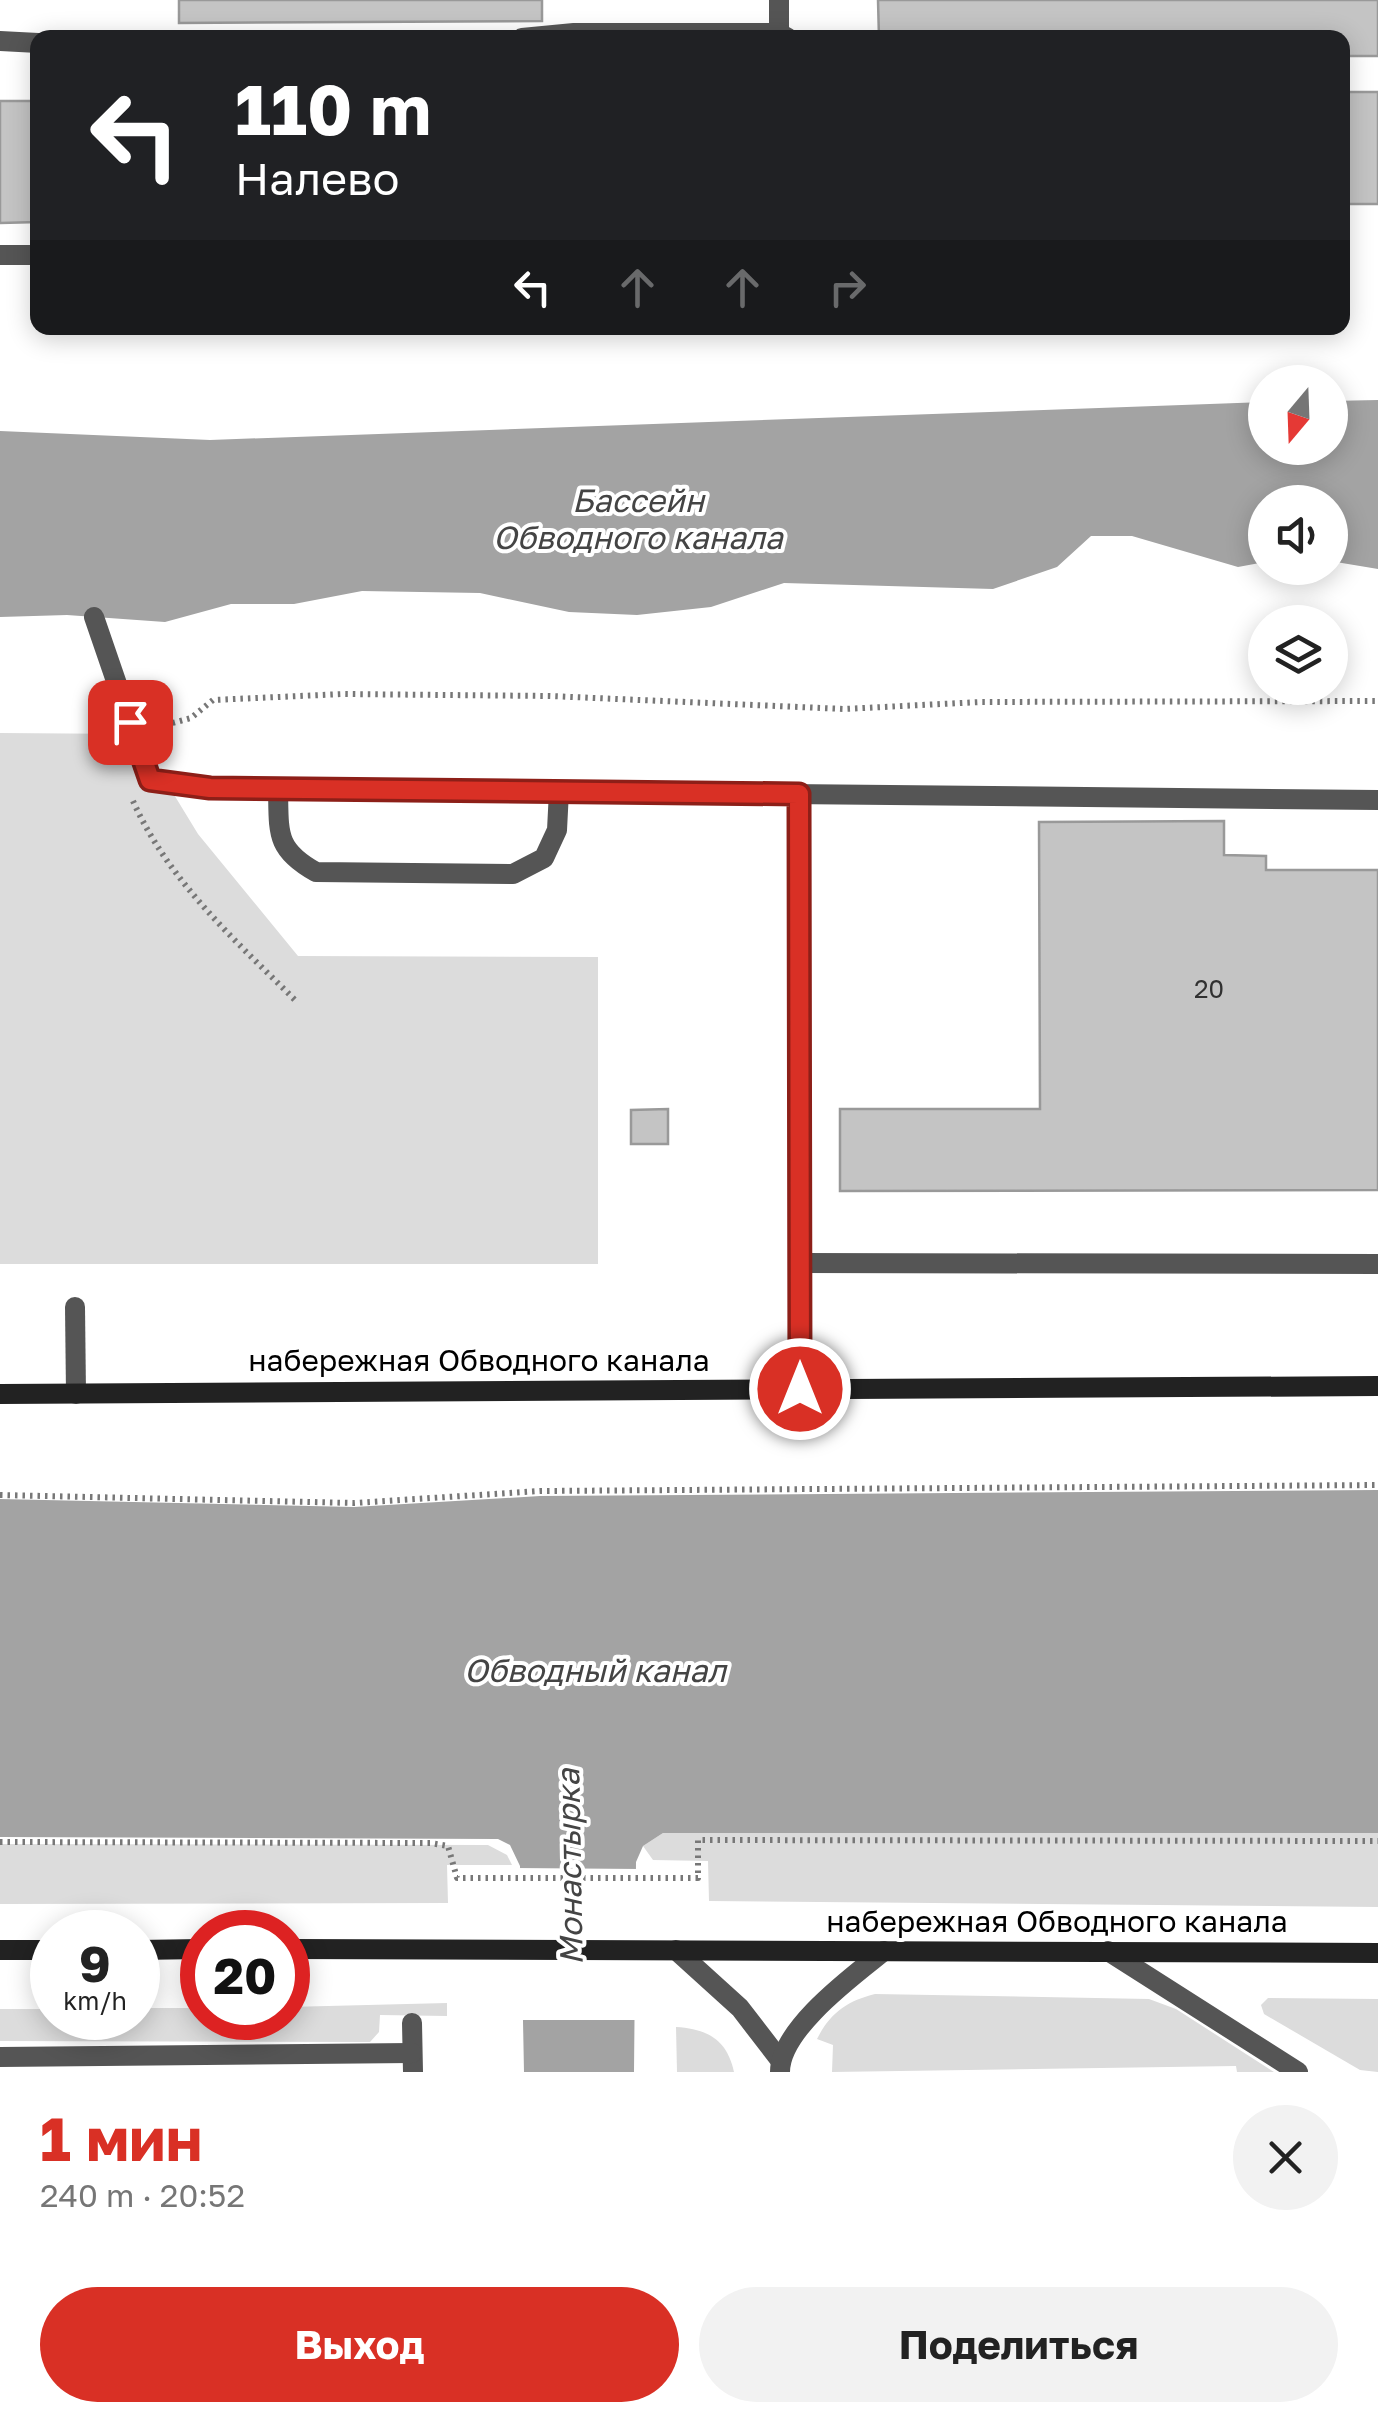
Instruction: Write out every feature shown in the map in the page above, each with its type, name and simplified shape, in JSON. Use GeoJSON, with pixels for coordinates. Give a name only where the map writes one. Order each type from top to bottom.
{"type":"FeatureCollection","features":[{"type":"Feature","properties":{"kind":"main road","name":"набережная Обводного канала"},"geometry":{"type":"LineString","coordinates":[[0,1394],[1378,1386]]}},
{"type":"Feature","properties":{"kind":"main road","name":"набережная Обводного канала"},"geometry":{"type":"LineString","coordinates":[[310,1949],[1378,1953]]}},
{"type":"Feature","properties":{"kind":"main road"},"geometry":{"type":"LineString","coordinates":[[0,1950],[30,1950]]}},
{"type":"Feature","properties":{"kind":"street"},"geometry":{"type":"LineString","coordinates":[[779,0],[783,30]]}},
{"type":"Feature","properties":{"kind":"street"},"geometry":{"type":"LineString","coordinates":[[0,42],[30,43]]}},
{"type":"Feature","properties":{"kind":"street"},"geometry":{"type":"LineString","coordinates":[[0,255],[30,256]]}},
{"type":"Feature","properties":{"kind":"street"},"geometry":{"type":"LineString","coordinates":[[94,616],[150,780],[210,788],[1378,800]]}},
{"type":"Feature","properties":{"kind":"street"},"geometry":{"type":"LineString","coordinates":[[278,788],[279,836],[291,858],[316,872],[513,874],[544,858],[556,830],[559,791]]}},
{"type":"Feature","properties":{"kind":"street"},"geometry":{"type":"LineString","coordinates":[[799,794],[800,1389]]}},
{"type":"Feature","properties":{"kind":"street"},"geometry":{"type":"LineString","coordinates":[[800,1263],[1378,1264]]}},
{"type":"Feature","properties":{"kind":"street"},"geometry":{"type":"LineString","coordinates":[[75,1307],[76,1394]]}},
{"type":"Feature","properties":{"kind":"street"},"geometry":{"type":"LineString","coordinates":[[676,1950],[740,2008],[780,2066],[814,2012],[884,1951]]}},
{"type":"Feature","properties":{"kind":"street"},"geometry":{"type":"LineString","coordinates":[[1108,1951],[1298,2072]]}},
{"type":"Feature","properties":{"kind":"street"},"geometry":{"type":"LineString","coordinates":[[0,2057],[23,2064],[412,2063],[412,2022]]}},
{"type":"Feature","properties":{"kind":"path"},"geometry":{"type":"LineString","coordinates":[[298,1003],[217,922],[152,843],[133,800],[142,757],[165,724],[191,718],[213,700],[343,694],[550,696],[844,709],[980,702],[1378,701]]}},
{"type":"Feature","properties":{"kind":"path"},"geometry":{"type":"LineString","coordinates":[[0,1495],[354,1503],[540,1491],[1378,1485]]}},
{"type":"Feature","properties":{"kind":"path"},"geometry":{"type":"LineString","coordinates":[[0,1842],[430,1843],[448,1846],[457,1866],[457,1878],[698,1878],[698,1840],[1378,1841]]}},
{"type":"Feature","properties":{"kind":"shaded area"},"geometry":{"type":"Polygon","coordinates":[[[0,733],[137,734],[198,834],[298,956],[598,957],[598,1264],[0,1264],[0,733]]]}},
{"type":"Feature","properties":{"kind":"shaded area"},"geometry":{"type":"Polygon","coordinates":[[[663,1833],[1378,1833],[1378,1907],[709,1901],[708,1861],[653,1860],[643,1846],[663,1833]]]}},
{"type":"Feature","properties":{"kind":"shaded area"},"geometry":{"type":"Polygon","coordinates":[[[0,1844],[488,1845],[507,1855],[512,1865],[447,1865],[448,1903],[0,1904],[0,1844]]]}},
{"type":"Feature","properties":{"kind":"shaded area"},"geometry":{"type":"Polygon","coordinates":[[[875,1994],[1149,1999],[1176,2009],[1274,2072],[1237,2072],[1236,2066],[832,2072],[833,2045],[817,2039],[840,2009],[875,1994]]]}},
{"type":"Feature","properties":{"kind":"shaded area"},"geometry":{"type":"Polygon","coordinates":[[[1268,1998],[1378,1999],[1378,2072],[1360,2070],[1264,2014],[1261,2005],[1268,1998]]]}},
{"type":"Feature","properties":{"kind":"shaded area"},"geometry":{"type":"Polygon","coordinates":[[[447,2003],[447,2016],[380,2015],[379,2032],[370,2042],[0,2041],[0,2009],[30,2009],[30,2040],[160,2040],[160,2008],[180,2008],[180,2040],[310,2040],[310,2006],[447,2003]]]}},
{"type":"Feature","properties":{"kind":"shaded area"},"geometry":{"type":"Polygon","coordinates":[[[676,2027],[698,2030],[714,2038],[726,2052],[734,2072],[677,2072],[676,2027]]]}},
{"type":"Feature","properties":{"kind":"water","name":"Бассейн Обводного канала"},"geometry":{"type":"Polygon","coordinates":[[[1378,400],[1378,569],[1348,564],[1348,485],[1248,485],[1248,565],[1238,567],[1132,536],[1091,536],[1057,567],[993,589],[784,583],[711,607],[637,615],[569,612],[480,593],[362,591],[294,604],[231,604],[165,622],[67,615],[0,617],[0,431],[210,440],[1248,403],[1248,465],[1348,465],[1348,401],[1378,400]]]}},
{"type":"Feature","properties":{"kind":"water","name":"Обводный канал"},"geometry":{"type":"Polygon","coordinates":[[[1378,1490],[1378,1833],[663,1833],[643,1846],[636,1862],[634,2072],[524,2072],[520,1866],[510,1845],[498,1839],[0,1837],[0,1499],[354,1507],[540,1496],[1378,1490]]]}},
{"type":"Feature","properties":{"kind":"pier"},"geometry":{"type":"Polygon","coordinates":[[[515,1868],[641,1869],[639,2020],[519,2020],[515,1868]]]}},
{"type":"Feature","properties":{"kind":"building"},"geometry":{"type":"Polygon","coordinates":[[[179,0],[542,0],[542,21],[179,23],[179,0]]]}},
{"type":"Feature","properties":{"kind":"building"},"geometry":{"type":"Polygon","coordinates":[[[878,0],[1378,0],[1378,56],[1350,56],[1350,30],[879,30],[878,0]]]}},
{"type":"Feature","properties":{"kind":"building"},"geometry":{"type":"Polygon","coordinates":[[[1350,92],[1378,92],[1378,204],[1350,204],[1350,92]]]}},
{"type":"Feature","properties":{"kind":"building"},"geometry":{"type":"Polygon","coordinates":[[[0,101],[30,101],[30,222],[0,223],[0,101]]]}},
{"type":"Feature","properties":{"kind":"building"},"geometry":{"type":"Polygon","coordinates":[[[1224,821],[1224,855],[1266,856],[1266,870],[1378,870],[1378,1190],[840,1191],[840,1109],[1040,1109],[1039,822],[1224,821]]]}},
{"type":"Feature","properties":{"kind":"building"},"geometry":{"type":"Polygon","coordinates":[[[668,1109],[668,1144],[631,1144],[631,1110],[668,1109]]]}},
{"type":"Feature","properties":{"kind":"route"},"geometry":{"type":"LineString","coordinates":[[130,722],[150,780],[210,788],[799,794],[800,1389]]}},
{"type":"Feature","properties":{"kind":"water label","name":"Монастырка"},"geometry":{"type":"Point","coordinates":[570,1867]}}]}
